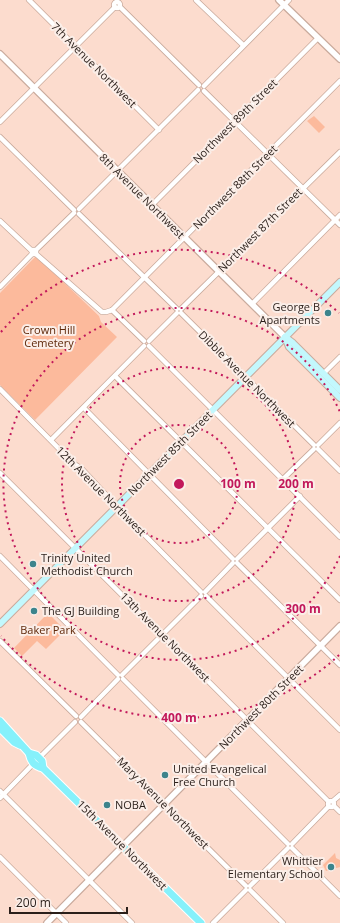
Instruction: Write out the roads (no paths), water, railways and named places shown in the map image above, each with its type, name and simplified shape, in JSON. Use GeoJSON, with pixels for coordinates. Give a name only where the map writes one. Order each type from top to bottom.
{"type":"FeatureCollection","features":[{"type":"Feature","properties":{"kind":"main road","name":"Northwest 85th Street"},"geometry":{"type":"LineString","coordinates":[[0,624],[340,282]]}},
{"type":"Feature","properties":{"kind":"main road","name":"8th Avenue Northwest"},"geometry":{"type":"LineString","coordinates":[[285,337],[340,390]]}},
{"type":"Feature","properties":{"kind":"main road","name":"8th Avenue Northwest"},"geometry":{"type":"LineString","coordinates":[[285,337],[289,347],[340,398]]}},
{"type":"Feature","properties":{"kind":"main road"},"geometry":{"type":"LineString","coordinates":[[0,721],[29,753],[31,760],[36,761]]}},
{"type":"Feature","properties":{"kind":"main road"},"geometry":{"type":"LineString","coordinates":[[0,727],[14,742],[20,744]]}},
{"type":"Feature","properties":{"kind":"main road"},"geometry":{"type":"LineString","coordinates":[[0,727],[8,732],[11,732]]}},
{"type":"Feature","properties":{"kind":"main road","name":"15th Avenue Northwest"},"geometry":{"type":"LineString","coordinates":[[36,761],[37,766],[44,768],[201,923]]}},
{"type":"Feature","properties":{"kind":"street","name":"7th Avenue Northwest"},"geometry":{"type":"LineString","coordinates":[[29,0],[159,130]]}},
{"type":"Feature","properties":{"kind":"street"},"geometry":{"type":"LineString","coordinates":[[196,0],[243,46]]}},
{"type":"Feature","properties":{"kind":"street"},"geometry":{"type":"LineString","coordinates":[[279,0],[340,59]]}},
{"type":"Feature","properties":{"kind":"street"},"geometry":{"type":"LineString","coordinates":[[0,287],[289,0]]}},
{"type":"Feature","properties":{"kind":"street"},"geometry":{"type":"LineString","coordinates":[[0,122],[117,3],[340,225]]}},
{"type":"Feature","properties":{"kind":"street","name":"Northwest 89th Street"},"geometry":{"type":"LineString","coordinates":[[152,205],[318,38]]}},
{"type":"Feature","properties":{"kind":"street","name":"8th Avenue Northwest"},"geometry":{"type":"LineString","coordinates":[[0,54],[285,337]]}},
{"type":"Feature","properties":{"kind":"street","name":"Northwest 88th Street"},"geometry":{"type":"LineString","coordinates":[[112,310],[340,81]]}},
{"type":"Feature","properties":{"kind":"street","name":"Dibble Avenue Northwest"},"geometry":{"type":"LineString","coordinates":[[0,137],[246,376],[340,471]]}},
{"type":"Feature","properties":{"kind":"street","name":"Northwest 87th Street"},"geometry":{"type":"LineString","coordinates":[[51,440],[116,376],[146,343],[340,152]]}},
{"type":"Feature","properties":{"kind":"street"},"geometry":{"type":"LineString","coordinates":[[252,304],[340,215]]}},
{"type":"Feature","properties":{"kind":"street"},"geometry":{"type":"LineString","coordinates":[[0,220],[102,312],[112,310],[340,537]]}},
{"type":"Feature","properties":{"kind":"street"},"geometry":{"type":"LineString","coordinates":[[324,373],[340,357]]}},
{"type":"Feature","properties":{"kind":"street"},"geometry":{"type":"LineString","coordinates":[[116,376],[340,600]]}},
{"type":"Feature","properties":{"kind":"street","name":"12th Avenue Northwest"},"geometry":{"type":"LineString","coordinates":[[0,390],[82,469],[116,507],[340,730]]}},
{"type":"Feature","properties":{"kind":"street"},"geometry":{"type":"LineString","coordinates":[[84,408],[340,665]]}},
{"type":"Feature","properties":{"kind":"street"},"geometry":{"type":"LineString","coordinates":[[283,479],[340,423]]}},
{"type":"Feature","properties":{"kind":"street","name":"13th Avenue Northwest"},"geometry":{"type":"LineString","coordinates":[[0,473],[340,812]]}},
{"type":"Feature","properties":{"kind":"street"},"geometry":{"type":"LineString","coordinates":[[132,923],[1,794],[163,635],[300,496]]}},
{"type":"Feature","properties":{"kind":"street"},"geometry":{"type":"LineString","coordinates":[[0,556],[340,896]]}},
{"type":"Feature","properties":{"kind":"street","name":"Northwest 80th Street"},"geometry":{"type":"LineString","coordinates":[[47,923],[340,626]]}},
{"type":"Feature","properties":{"kind":"street","name":"Mary Avenue Northwest"},"geometry":{"type":"LineString","coordinates":[[0,641],[283,923]]}},
{"type":"Feature","properties":{"kind":"street"},"geometry":{"type":"LineString","coordinates":[[213,923],[340,795]]}},
{"type":"Feature","properties":{"kind":"street"},"geometry":{"type":"LineString","coordinates":[[0,858],[66,923]]}},
{"type":"Feature","properties":{"kind":"place","name":"George B Apartments"},"geometry":{"type":"Point","coordinates":[328,313]}},
{"type":"Feature","properties":{"kind":"place","name":"Trinity United Methodist Church"},"geometry":{"type":"Point","coordinates":[33,564]}},
{"type":"Feature","properties":{"kind":"place","name":"The GJ Building"},"geometry":{"type":"Point","coordinates":[34,611]}},
{"type":"Feature","properties":{"kind":"place","name":"United Evangelical Free Church"},"geometry":{"type":"Point","coordinates":[165,775]}},
{"type":"Feature","properties":{"kind":"place","name":"NOBA"},"geometry":{"type":"Point","coordinates":[107,805]}},
{"type":"Feature","properties":{"kind":"place","name":"Whittier Elementary School"},"geometry":{"type":"Point","coordinates":[331,867]}},
{"type":"Feature","properties":{"kind":"park label","name":"Crown Hill Cemetery"},"geometry":{"type":"Point","coordinates":[49,336]}},
{"type":"Feature","properties":{"kind":"park label","name":"Baker Park"},"geometry":{"type":"Point","coordinates":[48,630]}}]}
